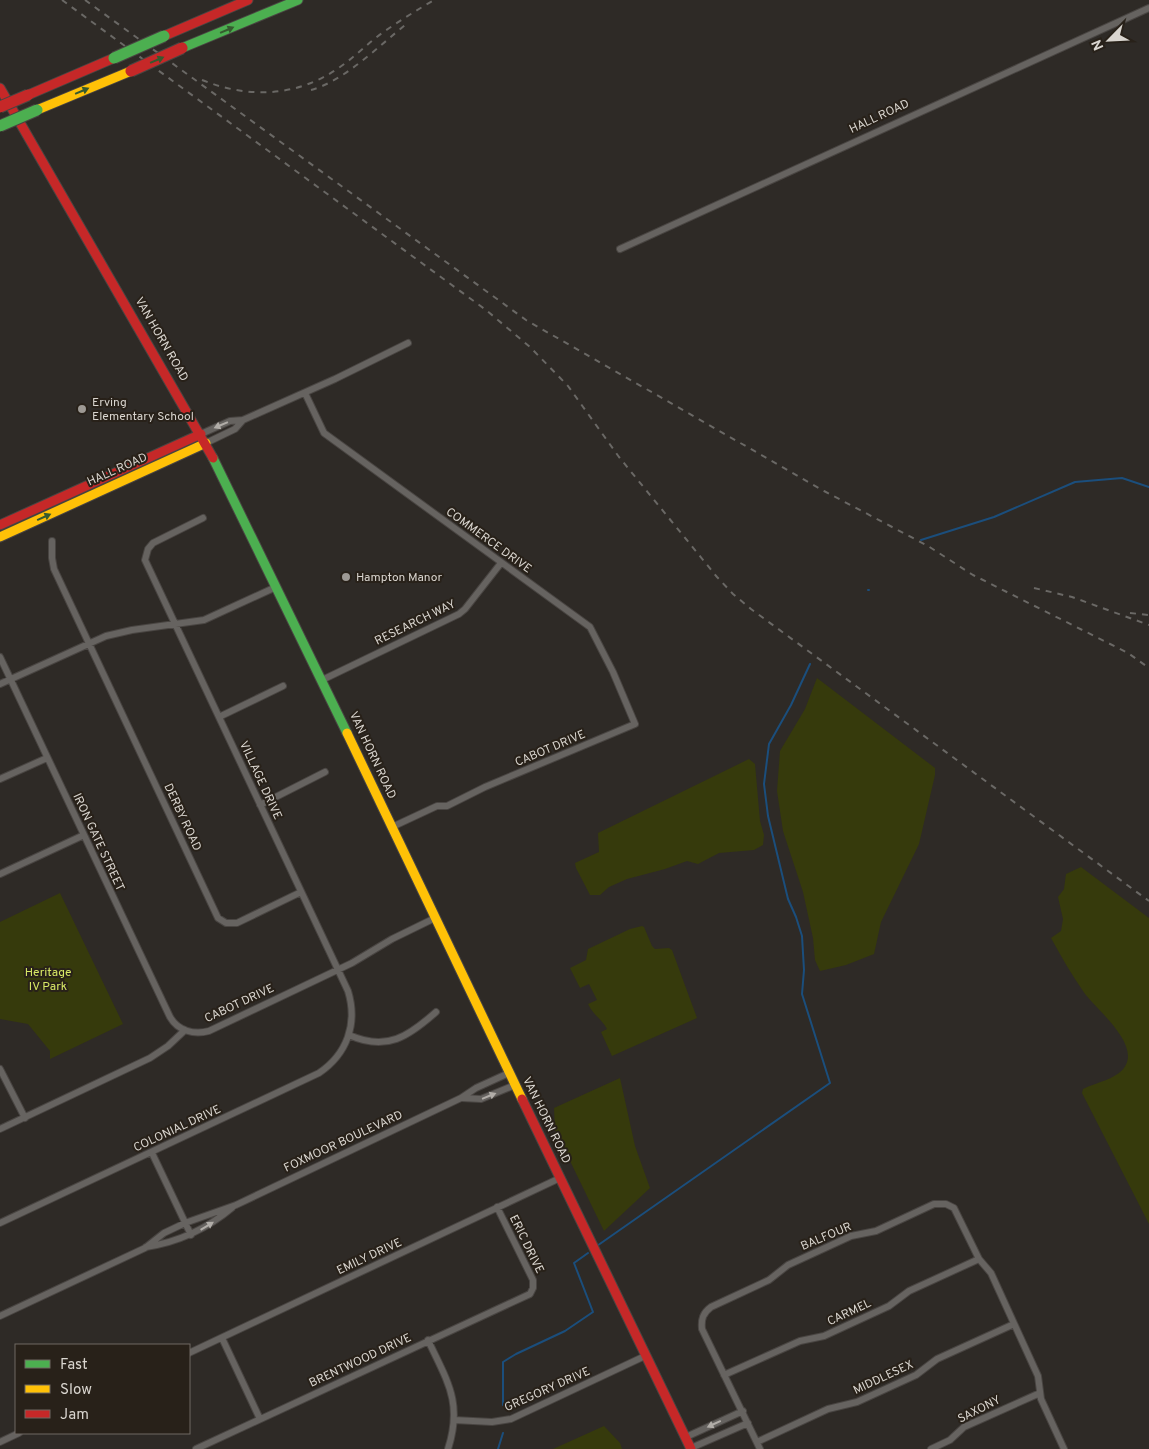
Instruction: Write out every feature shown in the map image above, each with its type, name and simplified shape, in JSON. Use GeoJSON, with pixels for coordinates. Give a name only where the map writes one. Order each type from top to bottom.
{"type":"FeatureCollection","features":[{"type":"Feature","properties":{"kind":"main road"},"geometry":{"type":"LineString","coordinates":[[0,107],[248,0]]}},
{"type":"Feature","properties":{"kind":"main road"},"geometry":{"type":"LineString","coordinates":[[0,126],[298,0]]}},
{"type":"Feature","properties":{"kind":"main road","name":"VAN HORN ROAD"},"geometry":{"type":"LineString","coordinates":[[0,88],[204,438],[691,1449]]}},
{"type":"Feature","properties":{"kind":"main road","name":"HALL ROAD"},"geometry":{"type":"LineString","coordinates":[[1,532],[204,438]]}},
{"type":"Feature","properties":{"kind":"street","name":"HALL ROAD"},"geometry":{"type":"LineString","coordinates":[[620,249],[1149,8]]}},
{"type":"Feature","properties":{"kind":"street","name":"HALL ROAD"},"geometry":{"type":"LineString","coordinates":[[204,438],[230,421],[242,420],[408,343]]}},
{"type":"Feature","properties":{"kind":"street","name":"COMMERCE DRIVE"},"geometry":{"type":"LineString","coordinates":[[305,392],[324,433],[590,627],[613,672],[634,724]]}},
{"type":"Feature","properties":{"kind":"street","name":"HALL ROAD"},"geometry":{"type":"LineString","coordinates":[[204,438],[235,429],[242,420]]}},
{"type":"Feature","properties":{"kind":"street","name":"VILLAGE DRIVE"},"geometry":{"type":"LineString","coordinates":[[203,518],[153,543],[148,549],[146,560],[348,992],[352,1021],[349,1036]]}},
{"type":"Feature","properties":{"kind":"street"},"geometry":{"type":"LineString","coordinates":[[52,541],[54,569],[89,644]]}},
{"type":"Feature","properties":{"kind":"street","name":"RESEARCH WAY"},"geometry":{"type":"LineString","coordinates":[[322,680],[459,614],[468,606],[501,563]]}},
{"type":"Feature","properties":{"kind":"street"},"geometry":{"type":"LineString","coordinates":[[0,684],[120,632],[211,618],[276,588]]}},
{"type":"Feature","properties":{"kind":"street","name":"DERBY ROAD"},"geometry":{"type":"LineString","coordinates":[[89,644],[218,918],[226,923],[237,923],[301,892]]}},
{"type":"Feature","properties":{"kind":"street","name":"IRON GATE STREET"},"geometry":{"type":"LineString","coordinates":[[0,657],[170,1017],[175,1024],[185,1030]]}},
{"type":"Feature","properties":{"kind":"street"},"geometry":{"type":"LineString","coordinates":[[219,717],[282,686]]}},
{"type":"Feature","properties":{"kind":"street","name":"CABOT DRIVE"},"geometry":{"type":"LineString","coordinates":[[392,827],[436,806],[447,806],[634,724]]}},
{"type":"Feature","properties":{"kind":"street"},"geometry":{"type":"LineString","coordinates":[[0,779],[47,758]]}},
{"type":"Feature","properties":{"kind":"street"},"geometry":{"type":"LineString","coordinates":[[260,805],[325,772]]}},
{"type":"Feature","properties":{"kind":"street"},"geometry":{"type":"LineString","coordinates":[[0,874],[84,835]]}},
{"type":"Feature","properties":{"kind":"street","name":"CABOT DRIVE"},"geometry":{"type":"LineString","coordinates":[[185,1030],[197,1033],[209,1031],[362,958],[392,939],[435,918]]}},
{"type":"Feature","properties":{"kind":"street"},"geometry":{"type":"LineString","coordinates":[[349,1036],[374,1042],[391,1041],[401,1038],[418,1028],[436,1012]]}},
{"type":"Feature","properties":{"kind":"street"},"geometry":{"type":"LineString","coordinates":[[0,1129],[150,1058],[168,1046],[185,1030]]}},
{"type":"Feature","properties":{"kind":"street","name":"COLONIAL DRIVE"},"geometry":{"type":"LineString","coordinates":[[0,1223],[319,1073],[338,1057],[349,1036]]}},
{"type":"Feature","properties":{"kind":"street"},"geometry":{"type":"LineString","coordinates":[[0,1069],[25,1118]]}},
{"type":"Feature","properties":{"kind":"street","name":"FOXMOOR BOULEVARD"},"geometry":{"type":"LineString","coordinates":[[0,1316],[145,1248],[164,1233],[185,1223],[236,1205],[461,1098],[476,1088],[509,1073]]}},
{"type":"Feature","properties":{"kind":"street","name":"FOXMOOR BOULEVARD"},"geometry":{"type":"LineString","coordinates":[[461,1098],[481,1099],[515,1085]]}},
{"type":"Feature","properties":{"kind":"street"},"geometry":{"type":"LineString","coordinates":[[152,1153],[191,1235]]}},
{"type":"Feature","properties":{"kind":"street","name":"EMILY DRIVE"},"geometry":{"type":"LineString","coordinates":[[190,1353],[560,1178]]}},
{"type":"Feature","properties":{"kind":"street","name":"BALFOUR"},"geometry":{"type":"LineString","coordinates":[[760,1449],[702,1329],[701,1322],[704,1314],[711,1307],[769,1280],[788,1265],[851,1236],[876,1231],[940,1203],[949,1205],[956,1211],[978,1259],[991,1273],[1038,1376],[1040,1393],[1064,1449]]}},
{"type":"Feature","properties":{"kind":"street","name":"FOXMOOR BOULEVARD"},"geometry":{"type":"LineString","coordinates":[[145,1248],[168,1244],[191,1235],[220,1218],[236,1205]]}},
{"type":"Feature","properties":{"kind":"street","name":"ERIC DRIVE"},"geometry":{"type":"LineString","coordinates":[[497,1207],[532,1280],[532,1290]]}},
{"type":"Feature","properties":{"kind":"street","name":"CARMEL"},"geometry":{"type":"LineString","coordinates":[[724,1375],[800,1340],[824,1336],[888,1306],[909,1291],[978,1259]]}},
{"type":"Feature","properties":{"kind":"street","name":"BRENTWOOD DRIVE"},"geometry":{"type":"LineString","coordinates":[[196,1449],[526,1296],[532,1290]]}},
{"type":"Feature","properties":{"kind":"street","name":"MIDDLESEX"},"geometry":{"type":"LineString","coordinates":[[757,1442],[828,1409],[866,1398],[916,1375],[938,1359],[1014,1324]]}},
{"type":"Feature","properties":{"kind":"street"},"geometry":{"type":"LineString","coordinates":[[222,1338],[260,1419]]}},
{"type":"Feature","properties":{"kind":"street"},"geometry":{"type":"LineString","coordinates":[[428,1340],[450,1388],[454,1404],[454,1420],[448,1449]]}},
{"type":"Feature","properties":{"kind":"street","name":"GREGORY DRIVE"},"geometry":{"type":"LineString","coordinates":[[454,1420],[492,1422],[511,1419],[645,1356]]}},
{"type":"Feature","properties":{"kind":"street","name":"SAXONY"},"geometry":{"type":"LineString","coordinates":[[931,1449],[950,1440],[964,1428],[1040,1393]]}},
{"type":"Feature","properties":{"kind":"street"},"geometry":{"type":"LineString","coordinates":[[686,1437],[743,1411]]}},
{"type":"Feature","properties":{"kind":"street"},"geometry":{"type":"LineString","coordinates":[[691,1449],[748,1423]]}},
{"type":"Feature","properties":{"kind":"street"},"geometry":{"type":"LineString","coordinates":[[0,1442],[18,1434]]}},
{"type":"Feature","properties":{"kind":"green space"},"geometry":{"type":"Polygon","coordinates":[[[817,678],[935,768],[919,844],[881,922],[874,954],[846,965],[820,971],[815,960],[813,938],[803,892],[783,831],[777,791],[780,751],[805,709],[817,678]]]}},
{"type":"Feature","properties":{"kind":"green space"},"geometry":{"type":"Polygon","coordinates":[[[749,759],[755,764],[760,821],[764,835],[763,845],[754,850],[719,853],[698,864],[687,861],[627,879],[609,887],[600,895],[590,895],[575,863],[599,852],[598,833],[749,759]]]}},
{"type":"Feature","properties":{"kind":"green space"},"geometry":{"type":"Polygon","coordinates":[[[1081,867],[1149,918],[1149,1224],[1082,1093],[1083,1089],[1111,1078],[1124,1068],[1128,1058],[1127,1048],[1114,1027],[1083,991],[1051,938],[1061,931],[1063,919],[1058,897],[1064,889],[1066,874],[1081,867]]]}},
{"type":"Feature","properties":{"kind":"green space","name":"Heritage IV Park"},"geometry":{"type":"Polygon","coordinates":[[[60,893],[123,1024],[50,1059],[50,1051],[28,1024],[0,1019],[0,922],[60,893]]]}},
{"type":"Feature","properties":{"kind":"green space"},"geometry":{"type":"Polygon","coordinates":[[[642,926],[655,949],[669,948],[672,950],[697,1018],[612,1056],[601,1032],[607,1029],[588,1004],[597,1000],[589,984],[580,988],[570,968],[586,960],[588,949],[630,929],[642,926]]]}},
{"type":"Feature","properties":{"kind":"green space"},"geometry":{"type":"Polygon","coordinates":[[[620,1078],[635,1146],[650,1188],[604,1231],[555,1130],[554,1108],[620,1078]]]}},
{"type":"Feature","properties":{"kind":"green space"},"geometry":{"type":"Polygon","coordinates":[[[604,1426],[620,1443],[622,1449],[553,1449],[604,1426]]]}},
{"type":"Feature","properties":{"kind":"waterway"},"geometry":{"type":"LineString","coordinates":[[921,540],[994,517],[1075,482],[1122,478],[1149,487]]}},
{"type":"Feature","properties":{"kind":"waterway"},"geometry":{"type":"LineString","coordinates":[[594,1248],[830,1083],[802,994],[804,970],[802,936],[788,899],[768,816],[764,784],[769,744],[791,705],[810,664]]}},
{"type":"Feature","properties":{"kind":"waterway"},"geometry":{"type":"LineString","coordinates":[[503,1405],[503,1362],[565,1331],[593,1312],[574,1263],[588,1253]]}},
{"type":"Feature","properties":{"kind":"waterway"},"geometry":{"type":"LineString","coordinates":[[498,1449],[503,1433]]}},
{"type":"Feature","properties":{"kind":"railway"},"geometry":{"type":"LineString","coordinates":[[62,0],[486,310],[530,347],[568,386],[619,457],[733,594],[1149,901]]}},
{"type":"Feature","properties":{"kind":"railway"},"geometry":{"type":"LineString","coordinates":[[85,0],[526,320],[824,491],[928,546],[973,575],[1128,653],[1149,668]]}},
{"type":"Feature","properties":{"kind":"railway"},"geometry":{"type":"LineString","coordinates":[[202,80],[237,90],[255,92],[273,92],[307,84],[324,77],[340,67],[385,31],[434,0]]}},
{"type":"Feature","properties":{"kind":"railway"},"geometry":{"type":"LineString","coordinates":[[311,90],[336,79],[348,71],[405,25]]}},
{"type":"Feature","properties":{"kind":"railway"},"geometry":{"type":"LineString","coordinates":[[1034,588],[1072,597],[1149,625]]}},
{"type":"Feature","properties":{"kind":"railway"},"geometry":{"type":"LineString","coordinates":[[1130,613],[1149,615]]}},
{"type":"Feature","properties":{"kind":"traffic: fast"},"geometry":{"type":"LineString","coordinates":[[182,48],[298,0]]}},
{"type":"Feature","properties":{"kind":"traffic: fast"},"geometry":{"type":"LineString","coordinates":[[114,58],[164,36]]}},
{"type":"Feature","properties":{"kind":"traffic: fast"},"geometry":{"type":"LineString","coordinates":[[0,126],[37,110]]}},
{"type":"Feature","properties":{"kind":"traffic: fast"},"geometry":{"type":"LineString","coordinates":[[213,458],[347,733]]}},
{"type":"Feature","properties":{"kind":"traffic: slow"},"geometry":{"type":"LineString","coordinates":[[37,110],[131,71]]}},
{"type":"Feature","properties":{"kind":"traffic: slow"},"geometry":{"type":"LineString","coordinates":[[0,537],[206,443]]}},
{"type":"Feature","properties":{"kind":"traffic: slow"},"geometry":{"type":"LineString","coordinates":[[347,733],[522,1099]]}},
{"type":"Feature","properties":{"kind":"traffic: jam"},"geometry":{"type":"LineString","coordinates":[[164,36],[248,0]]}},
{"type":"Feature","properties":{"kind":"traffic: jam"},"geometry":{"type":"LineString","coordinates":[[131,71],[182,48]]}},
{"type":"Feature","properties":{"kind":"traffic: jam"},"geometry":{"type":"LineString","coordinates":[[28,95],[114,58]]}},
{"type":"Feature","properties":{"kind":"traffic: jam"},"geometry":{"type":"LineString","coordinates":[[0,88],[213,458]]}},
{"type":"Feature","properties":{"kind":"traffic: jam"},"geometry":{"type":"LineString","coordinates":[[0,107],[28,95]]}},
{"type":"Feature","properties":{"kind":"traffic: jam"},"geometry":{"type":"LineString","coordinates":[[0,525],[201,434]]}},
{"type":"Feature","properties":{"kind":"traffic: jam"},"geometry":{"type":"LineString","coordinates":[[522,1099],[691,1449]]}},
{"type":"Feature","properties":{"kind":"place","name":"Erving Elementary School"},"geometry":{"type":"Point","coordinates":[82,409]}},
{"type":"Feature","properties":{"kind":"place","name":"Hampton Manor"},"geometry":{"type":"Point","coordinates":[346,577]}}]}
